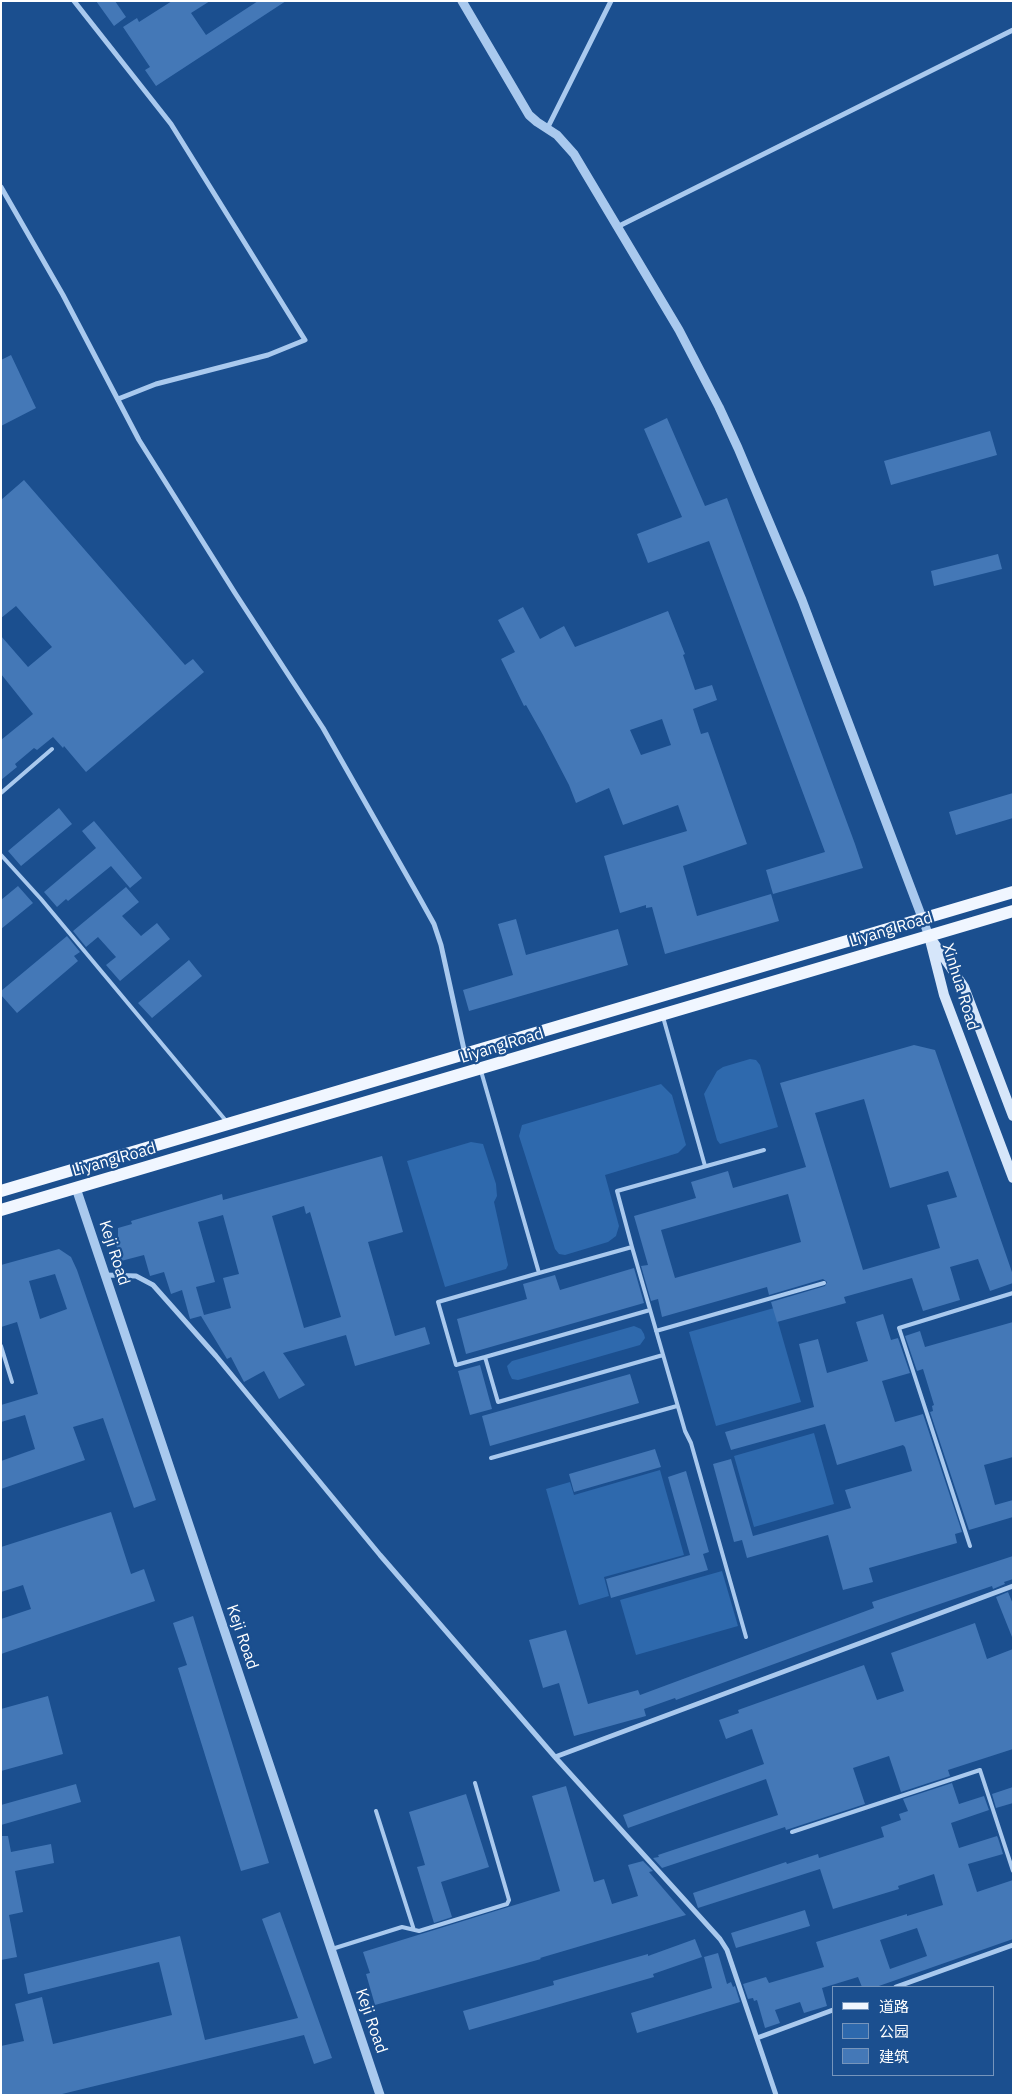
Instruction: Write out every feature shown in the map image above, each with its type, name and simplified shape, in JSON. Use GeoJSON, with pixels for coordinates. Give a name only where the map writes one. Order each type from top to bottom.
{"type":"FeatureCollection","features":[{"type":"Feature","properties":{"kind":"main road","name":"Liyang Road"},"geometry":{"type":"LineString","coordinates":[[1,1191],[1013,892]]}},
{"type":"Feature","properties":{"kind":"main road","name":"Liyang Road"},"geometry":{"type":"LineString","coordinates":[[1,1210],[1013,911]]}},
{"type":"Feature","properties":{"kind":"main road","name":"Xinhua Road"},"geometry":{"type":"LineString","coordinates":[[929,936],[964,988],[1013,1116]]}},
{"type":"Feature","properties":{"kind":"main road","name":"Xinhua Road"},"geometry":{"type":"LineString","coordinates":[[929,936],[944,995],[1013,1178]]}},
{"type":"Feature","properties":{"kind":"street"},"geometry":{"type":"LineString","coordinates":[[74,1],[171,124],[305,340],[268,355],[156,384],[118,400]]}},
{"type":"Feature","properties":{"kind":"street"},"geometry":{"type":"LineString","coordinates":[[462,1],[529,114],[557,135],[574,154],[679,330],[738,448],[802,600],[929,936]]}},
{"type":"Feature","properties":{"kind":"street"},"geometry":{"type":"LineString","coordinates":[[547,129],[611,1]]}},
{"type":"Feature","properties":{"kind":"street"},"geometry":{"type":"LineString","coordinates":[[617,227],[1013,30]]}},
{"type":"Feature","properties":{"kind":"street"},"geometry":{"type":"LineString","coordinates":[[1,187],[63,295],[139,440],[234,593],[323,728],[430,917],[441,945],[465,1054]]}},
{"type":"Feature","properties":{"kind":"street","name":"Keji Road"},"geometry":{"type":"LineString","coordinates":[[76,1188],[380,2095]]}},
{"type":"Feature","properties":{"kind":"street"},"geometry":{"type":"LineString","coordinates":[[105,1275],[136,1276],[153,1285],[216,1356],[380,1556],[555,1757],[720,1939],[727,1950],[776,2095]]}},
{"type":"Feature","properties":{"kind":"street"},"geometry":{"type":"LineString","coordinates":[[555,1757],[1013,1586]]}},
{"type":"Feature","properties":{"kind":"street"},"geometry":{"type":"LineString","coordinates":[[899,1986],[1013,1945]]}},
{"type":"Feature","properties":{"kind":"street"},"geometry":{"type":"LineString","coordinates":[[757,2038],[832,2010]]}},
{"type":"Feature","properties":{"kind":"lane"},"geometry":{"type":"LineString","coordinates":[[1,793],[52,749]]}},
{"type":"Feature","properties":{"kind":"lane"},"geometry":{"type":"LineString","coordinates":[[1,855],[41,899],[228,1124]]}},
{"type":"Feature","properties":{"kind":"lane"},"geometry":{"type":"LineString","coordinates":[[662,1015],[705,1166]]}},
{"type":"Feature","properties":{"kind":"lane"},"geometry":{"type":"LineString","coordinates":[[481,1069],[539,1273]]}},
{"type":"Feature","properties":{"kind":"lane"},"geometry":{"type":"LineString","coordinates":[[746,1637],[691,1443],[684,1431],[617,1191],[764,1150]]}},
{"type":"Feature","properties":{"kind":"lane"},"geometry":{"type":"LineString","coordinates":[[632,1247],[438,1302],[456,1365],[650,1310]]}},
{"type":"Feature","properties":{"kind":"lane"},"geometry":{"type":"LineString","coordinates":[[656,1331],[824,1283]]}},
{"type":"Feature","properties":{"kind":"lane"},"geometry":{"type":"LineString","coordinates":[[970,1546],[899,1328],[1013,1293]]}},
{"type":"Feature","properties":{"kind":"lane"},"geometry":{"type":"LineString","coordinates":[[1,1346],[12,1382]]}},
{"type":"Feature","properties":{"kind":"lane"},"geometry":{"type":"LineString","coordinates":[[485,1356],[498,1402],[663,1355]]}},
{"type":"Feature","properties":{"kind":"lane"},"geometry":{"type":"LineString","coordinates":[[491,1458],[677,1406]]}},
{"type":"Feature","properties":{"kind":"lane"},"geometry":{"type":"LineString","coordinates":[[792,1832],[980,1770],[1013,1872]]}},
{"type":"Feature","properties":{"kind":"lane"},"geometry":{"type":"LineString","coordinates":[[332,1949],[402,1927],[419,1931],[507,1904],[510,1900],[475,1783]]}},
{"type":"Feature","properties":{"kind":"lane"},"geometry":{"type":"LineString","coordinates":[[376,1811],[414,1930]]}},
{"type":"Feature","properties":{"kind":"green space"},"geometry":{"type":"Polygon","coordinates":[[[750,1059],[756,1060],[760,1065],[778,1127],[720,1144],[717,1140],[704,1094],[717,1071],[723,1067],[750,1059]]]}},
{"type":"Feature","properties":{"kind":"green space"},"geometry":{"type":"Polygon","coordinates":[[[661,1084],[672,1095],[686,1145],[678,1153],[605,1175],[619,1226],[616,1236],[608,1242],[565,1255],[559,1254],[555,1249],[519,1136],[522,1125],[661,1084]]]}},
{"type":"Feature","properties":{"kind":"green space"},"geometry":{"type":"Polygon","coordinates":[[[471,1142],[483,1144],[496,1184],[497,1196],[494,1202],[508,1265],[506,1269],[445,1287],[407,1161],[471,1142]]]}},
{"type":"Feature","properties":{"kind":"green space"},"geometry":{"type":"Polygon","coordinates":[[[774,1308],[801,1402],[716,1426],[689,1332],[774,1308]]]}},
{"type":"Feature","properties":{"kind":"green space"},"geometry":{"type":"Polygon","coordinates":[[[634,1326],[641,1329],[644,1334],[645,1338],[640,1345],[518,1380],[512,1379],[509,1373],[507,1366],[512,1361],[634,1326]]]}},
{"type":"Feature","properties":{"kind":"green space"},"geometry":{"type":"Polygon","coordinates":[[[814,1433],[834,1504],[754,1527],[734,1456],[814,1433]]]}},
{"type":"Feature","properties":{"kind":"green space"},"geometry":{"type":"Polygon","coordinates":[[[660,1470],[684,1555],[604,1577],[609,1596],[579,1605],[546,1489],[570,1482],[574,1495],[660,1470]]]}},
{"type":"Feature","properties":{"kind":"green space"},"geometry":{"type":"Polygon","coordinates":[[[722,1571],[738,1626],[636,1655],[620,1600],[722,1571]]]}},
{"type":"Feature","properties":{"kind":"building"},"geometry":{"type":"Polygon","coordinates":[[[96,1],[115,1],[126,17],[114,26],[96,1]]]}},
{"type":"Feature","properties":{"kind":"building"},"geometry":{"type":"Polygon","coordinates":[[[172,1],[210,1],[191,13],[206,35],[258,1],[286,1],[156,86],[145,70],[150,67],[123,27],[137,18],[139,22],[172,1]]]}},
{"type":"Feature","properties":{"kind":"building"},"geometry":{"type":"Polygon","coordinates":[[[11,355],[36,408],[1,426],[1,360],[11,355]]]}},
{"type":"Feature","properties":{"kind":"building"},"geometry":{"type":"Polygon","coordinates":[[[667,418],[705,506],[727,498],[863,868],[773,894],[766,870],[825,852],[709,541],[648,563],[637,534],[682,517],[644,429],[667,418]]]}},
{"type":"Feature","properties":{"kind":"building"},"geometry":{"type":"Polygon","coordinates":[[[990,431],[997,455],[891,485],[884,461],[990,431]]]}},
{"type":"Feature","properties":{"kind":"building"},"geometry":{"type":"Polygon","coordinates":[[[24,480],[185,665],[193,659],[204,672],[86,772],[64,746],[63,748],[53,737],[37,750],[34,748],[15,764],[17,767],[1,780],[1,740],[33,714],[1,674],[1,636],[28,667],[52,647],[16,606],[1,618],[1,500],[24,480]]]}},
{"type":"Feature","properties":{"kind":"building"},"geometry":{"type":"Polygon","coordinates":[[[998,554],[1002,569],[934,586],[931,571],[998,554]]]}},
{"type":"Feature","properties":{"kind":"building"},"geometry":{"type":"Polygon","coordinates":[[[523,607],[540,639],[564,626],[575,647],[668,611],[685,654],[683,655],[695,690],[712,685],[717,700],[693,709],[701,734],[708,732],[747,844],[683,866],[697,916],[771,894],[779,921],[665,954],[652,907],[646,908],[646,905],[620,913],[604,856],[687,831],[678,805],[623,825],[609,788],[576,803],[569,785],[543,735],[526,705],[524,706],[501,659],[515,652],[498,620],[523,607]],[[662,719],[630,730],[641,755],[671,745],[662,719]]]}},
{"type":"Feature","properties":{"kind":"building"},"geometry":{"type":"Polygon","coordinates":[[[1013,793],[1013,818],[956,835],[949,812],[1013,793]]]}},
{"type":"Feature","properties":{"kind":"building"},"geometry":{"type":"Polygon","coordinates":[[[59,808],[72,824],[21,866],[8,851],[59,808]]]}},
{"type":"Feature","properties":{"kind":"building"},"geometry":{"type":"Polygon","coordinates":[[[94,821],[142,878],[130,888],[111,866],[68,901],[66,899],[57,907],[44,892],[96,848],[82,831],[94,821]]]}},
{"type":"Feature","properties":{"kind":"building"},"geometry":{"type":"Polygon","coordinates":[[[18,886],[33,903],[1,929],[1,900],[18,886]]]}},
{"type":"Feature","properties":{"kind":"building"},"geometry":{"type":"Polygon","coordinates":[[[126,887],[139,902],[122,916],[141,936],[157,923],[170,939],[120,981],[106,965],[116,957],[98,937],[86,947],[73,931],[126,887]]]}},
{"type":"Feature","properties":{"kind":"building"},"geometry":{"type":"Polygon","coordinates":[[[516,919],[526,955],[618,929],[628,965],[469,1011],[463,990],[513,975],[498,924],[516,919]]]}},
{"type":"Feature","properties":{"kind":"building"},"geometry":{"type":"Polygon","coordinates":[[[67,936],[80,952],[74,956],[78,961],[17,1013],[1,995],[1,991],[67,936]]]}},
{"type":"Feature","properties":{"kind":"building"},"geometry":{"type":"Polygon","coordinates":[[[189,960],[202,976],[152,1018],[138,1003],[189,960]]]}},
{"type":"Feature","properties":{"kind":"building"},"geometry":{"type":"Polygon","coordinates":[[[914,1045],[935,1050],[1013,1275],[1013,1283],[990,1291],[978,1259],[950,1267],[960,1300],[923,1311],[912,1278],[844,1297],[846,1303],[777,1322],[771,1302],[825,1286],[827,1282],[823,1279],[769,1295],[767,1287],[662,1317],[658,1299],[651,1301],[641,1266],[648,1265],[634,1216],[696,1198],[691,1182],[728,1171],[733,1188],[806,1167],[780,1083],[914,1045]],[[864,1099],[815,1113],[863,1270],[940,1248],[927,1205],[957,1197],[948,1171],[890,1188],[864,1099]],[[788,1194],[661,1230],[675,1278],[801,1242],[788,1194]]]}},
{"type":"Feature","properties":{"kind":"building"},"geometry":{"type":"Polygon","coordinates":[[[382,1156],[403,1232],[368,1242],[395,1336],[425,1327],[430,1344],[355,1366],[346,1335],[283,1353],[305,1385],[279,1399],[264,1371],[244,1382],[231,1357],[227,1359],[201,1316],[190,1319],[182,1290],[171,1294],[164,1272],[150,1276],[144,1255],[121,1261],[115,1241],[118,1241],[118,1228],[132,1224],[131,1221],[222,1194],[223,1200],[382,1156]],[[304,1206],[272,1216],[304,1328],[341,1317],[310,1212],[306,1214],[304,1206]],[[223,1215],[198,1222],[215,1282],[196,1287],[204,1315],[231,1308],[223,1278],[239,1274],[223,1215]]]}},
{"type":"Feature","properties":{"kind":"building"},"geometry":{"type":"Polygon","coordinates":[[[59,1249],[71,1257],[156,1500],[134,1508],[103,1418],[73,1427],[85,1460],[1,1489],[1,1461],[35,1449],[25,1415],[1,1422],[1,1405],[38,1394],[17,1322],[1,1327],[1,1265],[59,1249]],[[55,1274],[29,1281],[40,1319],[67,1309],[55,1274]]]}},
{"type":"Feature","properties":{"kind":"building"},"geometry":{"type":"Polygon","coordinates":[[[634,1268],[644,1303],[466,1354],[457,1319],[527,1299],[523,1284],[555,1275],[560,1290],[634,1268]]]}},
{"type":"Feature","properties":{"kind":"building"},"geometry":{"type":"Polygon","coordinates":[[[883,1314],[891,1340],[898,1338],[910,1373],[882,1381],[895,1422],[923,1414],[962,1532],[955,1534],[957,1543],[869,1568],[873,1582],[843,1590],[828,1535],[747,1558],[742,1540],[734,1542],[713,1464],[731,1459],[753,1536],[851,1508],[845,1490],[912,1471],[903,1445],[837,1465],[825,1424],[731,1450],[725,1432],[814,1407],[799,1344],[818,1339],[827,1373],[868,1361],[856,1322],[883,1314]]]}},
{"type":"Feature","properties":{"kind":"building"},"geometry":{"type":"Polygon","coordinates":[[[1013,1322],[1013,1457],[984,1465],[995,1505],[1013,1500],[1013,1517],[969,1530],[930,1412],[933,1411],[932,1406],[934,1405],[923,1369],[917,1371],[905,1336],[920,1331],[925,1347],[1013,1322]]]}},
{"type":"Feature","properties":{"kind":"building"},"geometry":{"type":"Polygon","coordinates":[[[480,1365],[492,1409],[470,1415],[458,1371],[480,1365]]]}},
{"type":"Feature","properties":{"kind":"building"},"geometry":{"type":"Polygon","coordinates":[[[630,1374],[639,1403],[490,1446],[482,1416],[630,1374]]]}},
{"type":"Feature","properties":{"kind":"building"},"geometry":{"type":"Polygon","coordinates":[[[655,1449],[661,1467],[574,1492],[569,1474],[655,1449]]]}},
{"type":"Feature","properties":{"kind":"building"},"geometry":{"type":"Polygon","coordinates":[[[686,1471],[709,1552],[703,1554],[708,1570],[611,1598],[606,1579],[690,1555],[668,1477],[686,1471]]]}},
{"type":"Feature","properties":{"kind":"building"},"geometry":{"type":"Polygon","coordinates":[[[111,1512],[131,1574],[144,1569],[155,1601],[1,1654],[1,1619],[31,1609],[23,1585],[1,1592],[1,1547],[111,1512]]]}},
{"type":"Feature","properties":{"kind":"building"},"geometry":{"type":"Polygon","coordinates":[[[1013,1556],[1013,1579],[993,1589],[992,1586],[676,1700],[675,1698],[644,1709],[646,1716],[574,1736],[559,1683],[543,1688],[529,1640],[566,1630],[588,1704],[638,1690],[640,1695],[874,1608],[872,1602],[1013,1556]]]}},
{"type":"Feature","properties":{"kind":"building"},"geometry":{"type":"Polygon","coordinates":[[[1008,1592],[1013,1604],[1012,1637],[996,1597],[1008,1592]]]}},
{"type":"Feature","properties":{"kind":"building"},"geometry":{"type":"Polygon","coordinates":[[[193,1616],[269,1863],[241,1871],[178,1668],[187,1665],[173,1623],[193,1616]]]}},
{"type":"Feature","properties":{"kind":"building"},"geometry":{"type":"Polygon","coordinates":[[[975,1623],[987,1659],[1013,1649],[1013,1749],[948,1770],[950,1776],[901,1792],[889,1756],[853,1768],[865,1804],[786,1830],[785,1827],[662,1868],[653,1858],[659,1857],[658,1855],[778,1815],[766,1779],[628,1828],[623,1815],[764,1764],[752,1729],[726,1739],[719,1720],[739,1713],[738,1710],[864,1665],[877,1700],[904,1691],[891,1653],[975,1623]]]}},
{"type":"Feature","properties":{"kind":"building"},"geometry":{"type":"Polygon","coordinates":[[[48,1696],[63,1754],[1,1771],[1,1709],[48,1696]]]}},
{"type":"Feature","properties":{"kind":"building"},"geometry":{"type":"Polygon","coordinates":[[[952,1783],[959,1804],[984,1796],[989,1810],[951,1823],[959,1848],[997,1836],[1003,1854],[968,1864],[977,1892],[1013,1880],[1013,1939],[879,1986],[862,1986],[858,1977],[822,1988],[827,2006],[804,2013],[800,2002],[775,2010],[780,2023],[765,2028],[757,2000],[754,2001],[753,1998],[748,1999],[743,1984],[766,1977],[769,1983],[824,1967],[816,1942],[943,1905],[934,1874],[898,1886],[899,1889],[833,1909],[820,1869],[698,1908],[693,1893],[786,1862],[787,1864],[818,1854],[819,1858],[884,1837],[881,1827],[901,1820],[899,1814],[908,1811],[903,1799],[952,1783]],[[917,1928],[880,1940],[890,1969],[927,1956],[917,1928]]]}},
{"type":"Feature","properties":{"kind":"building"},"geometry":{"type":"Polygon","coordinates":[[[76,1784],[81,1802],[1,1825],[1,1805],[76,1784]]]}},
{"type":"Feature","properties":{"kind":"building"},"geometry":{"type":"Polygon","coordinates":[[[566,1786],[594,1882],[604,1879],[612,1904],[638,1896],[628,1865],[643,1861],[653,1871],[649,1872],[686,1915],[541,1959],[375,2005],[366,1974],[370,1973],[363,1952],[560,1891],[532,1796],[566,1786]]]}},
{"type":"Feature","properties":{"kind":"building"},"geometry":{"type":"Polygon","coordinates":[[[1013,1787],[1013,1803],[996,1808],[992,1794],[1013,1787]]]}},
{"type":"Feature","properties":{"kind":"building"},"geometry":{"type":"Polygon","coordinates":[[[466,1794],[489,1867],[441,1882],[452,1917],[434,1923],[417,1867],[425,1865],[409,1812],[466,1794]]]}},
{"type":"Feature","properties":{"kind":"building"},"geometry":{"type":"Polygon","coordinates":[[[1,1836],[8,1836],[11,1852],[51,1844],[54,1863],[15,1871],[23,1912],[9,1915],[17,1957],[1,1960],[1,1836]]]}},
{"type":"Feature","properties":{"kind":"building"},"geometry":{"type":"Polygon","coordinates":[[[805,1910],[810,1926],[736,1948],[731,1933],[805,1910]]]}},
{"type":"Feature","properties":{"kind":"building"},"geometry":{"type":"Polygon","coordinates":[[[280,1912],[332,2058],[314,2064],[304,2035],[58,2095],[1,2095],[1,2046],[24,2041],[15,2004],[42,1997],[53,2044],[172,2015],[159,1962],[28,1994],[24,1974],[180,1936],[205,2040],[298,2018],[262,1919],[280,1912]]]}},
{"type":"Feature","properties":{"kind":"building"},"geometry":{"type":"Polygon","coordinates":[[[695,1939],[702,1957],[653,1974],[654,1977],[469,2030],[463,2011],[554,1985],[553,1981],[648,1954],[648,1956],[695,1939]]]}},
{"type":"Feature","properties":{"kind":"building"},"geometry":{"type":"Polygon","coordinates":[[[718,1953],[727,1984],[731,1982],[733,1987],[735,1986],[740,2002],[637,2033],[631,2013],[712,1988],[704,1957],[718,1953]]]}}]}
